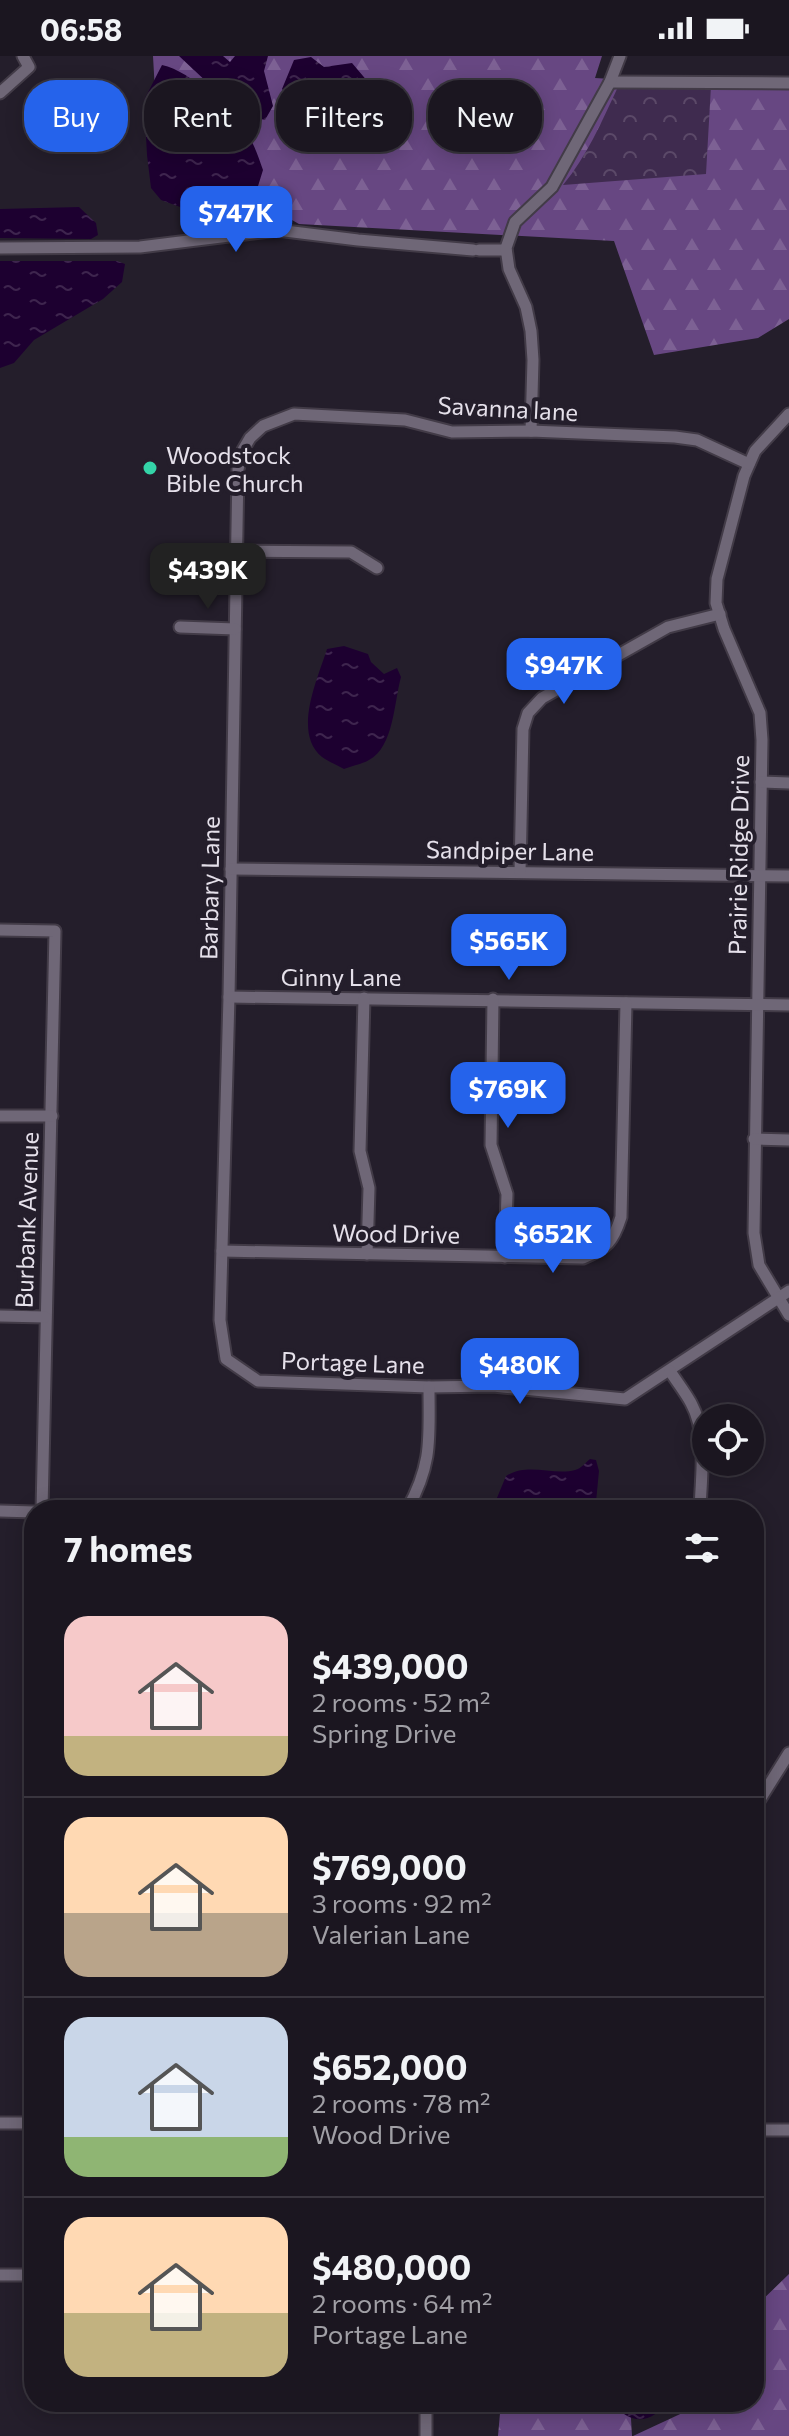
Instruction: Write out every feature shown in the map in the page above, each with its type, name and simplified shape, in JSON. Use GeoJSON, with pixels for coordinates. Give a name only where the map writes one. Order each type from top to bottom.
{"type":"FeatureCollection","features":[{"type":"Feature","properties":{"kind":"street"},"geometry":{"type":"LineString","coordinates":[[0,93],[29,67],[23,56]]}},
{"type":"Feature","properties":{"kind":"street"},"geometry":{"type":"LineString","coordinates":[[531,431],[531,331],[526,307],[509,269],[506,250],[515,222],[552,187],[610,82],[620,56]]}},
{"type":"Feature","properties":{"kind":"street"},"geometry":{"type":"LineString","coordinates":[[610,82],[789,83]]}},
{"type":"Feature","properties":{"kind":"street"},"geometry":{"type":"LineString","coordinates":[[0,248],[140,247],[277,230],[358,240],[506,250]]}},
{"type":"Feature","properties":{"kind":"street","name":"Savanna lane"},"geometry":{"type":"LineString","coordinates":[[263,426],[294,414],[405,420],[452,432],[531,431],[675,437],[697,440],[749,464]]}},
{"type":"Feature","properties":{"kind":"street","name":"Prairie Ridge Drive"},"geometry":{"type":"LineString","coordinates":[[789,414],[755,451],[744,476],[717,579],[716,603],[760,713],[754,1233],[759,1265],[789,1315]]}},
{"type":"Feature","properties":{"kind":"street","name":"Barbary Lane"},"geometry":{"type":"LineString","coordinates":[[226,1359],[220,1320],[238,469],[243,450],[263,426]]}},
{"type":"Feature","properties":{"kind":"street"},"geometry":{"type":"LineString","coordinates":[[237,551],[351,552],[377,568]]}},
{"type":"Feature","properties":{"kind":"street"},"geometry":{"type":"LineString","coordinates":[[520,872],[523,729],[528,713],[542,698],[668,627],[720,614]]}},
{"type":"Feature","properties":{"kind":"street"},"geometry":{"type":"LineString","coordinates":[[180,627],[235,629]]}},
{"type":"Feature","properties":{"kind":"street"},"geometry":{"type":"LineString","coordinates":[[761,782],[789,783]]}},
{"type":"Feature","properties":{"kind":"street","name":"Sandpiper Lane"},"geometry":{"type":"LineString","coordinates":[[231,869],[789,876]]}},
{"type":"Feature","properties":{"kind":"street","name":"Burbank Avenue"},"geometry":{"type":"LineString","coordinates":[[0,930],[55,931],[42,1500]]}},
{"type":"Feature","properties":{"kind":"street","name":"Ginny Lane"},"geometry":{"type":"LineString","coordinates":[[229,997],[789,1005]]}},
{"type":"Feature","properties":{"kind":"street"},"geometry":{"type":"LineString","coordinates":[[364,998],[360,1151],[369,1188],[367,1254]]}},
{"type":"Feature","properties":{"kind":"street"},"geometry":{"type":"LineString","coordinates":[[493,999],[491,1145],[507,1194],[505,1257]]}},
{"type":"Feature","properties":{"kind":"street","name":"Wood Drive"},"geometry":{"type":"LineString","coordinates":[[222,1251],[583,1258],[601,1251],[614,1237],[621,1217],[626,1003]]}},
{"type":"Feature","properties":{"kind":"street"},"geometry":{"type":"LineString","coordinates":[[0,1116],[52,1116]]}},
{"type":"Feature","properties":{"kind":"street"},"geometry":{"type":"LineString","coordinates":[[754,1139],[789,1140]]}},
{"type":"Feature","properties":{"kind":"street","name":"Portage Lane"},"geometry":{"type":"LineString","coordinates":[[226,1359],[258,1381],[493,1386],[625,1399],[789,1291]]}},
{"type":"Feature","properties":{"kind":"street"},"geometry":{"type":"LineString","coordinates":[[0,1316],[45,1317]]}},
{"type":"Feature","properties":{"kind":"street"},"geometry":{"type":"LineString","coordinates":[[670,1371],[692,1404],[698,1422],[700,1500]]}},
{"type":"Feature","properties":{"kind":"street"},"geometry":{"type":"LineString","coordinates":[[413,1500],[421,1486],[429,1451],[429,1387]]}},
{"type":"Feature","properties":{"kind":"street"},"geometry":{"type":"LineString","coordinates":[[0,1511],[24,1512]]}},
{"type":"Feature","properties":{"kind":"street"},"geometry":{"type":"LineString","coordinates":[[764,1793],[789,1753]]}},
{"type":"Feature","properties":{"kind":"street"},"geometry":{"type":"LineString","coordinates":[[0,2123],[24,2123]]}},
{"type":"Feature","properties":{"kind":"street"},"geometry":{"type":"LineString","coordinates":[[764,2130],[789,2130]]}},
{"type":"Feature","properties":{"kind":"street"},"geometry":{"type":"LineString","coordinates":[[0,2275],[24,2275]]}},
{"type":"Feature","properties":{"kind":"street"},"geometry":{"type":"LineString","coordinates":[[426,2412],[426,2436]]}},
{"type":"Feature","properties":{"kind":"green space"},"geometry":{"type":"Polygon","coordinates":[[[153,56],[602,56],[595,78],[789,90],[789,319],[758,338],[654,355],[614,241],[299,224],[172,152],[260,152],[260,80],[154,80],[153,56]]]}},
{"type":"Feature","properties":{"kind":"green space"},"geometry":{"type":"Polygon","coordinates":[[[711,86],[706,174],[563,185],[586,151],[617,89],[711,86]]]}},
{"type":"Feature","properties":{"kind":"green space"},"geometry":{"type":"Polygon","coordinates":[[[789,2274],[789,2436],[633,2436],[685,2412],[764,2412],[764,2298],[789,2274]]]}},
{"type":"Feature","properties":{"kind":"green space"},"geometry":{"type":"Polygon","coordinates":[[[500,2412],[631,2412],[632,2436],[498,2436],[500,2412]]]}},
{"type":"Feature","properties":{"kind":"water"},"geometry":{"type":"Polygon","coordinates":[[[179,56],[223,56],[230,62],[235,56],[268,56],[264,71],[273,106],[265,120],[260,119],[260,80],[205,80],[179,56]]]}},
{"type":"Feature","properties":{"kind":"water"},"geometry":{"type":"Polygon","coordinates":[[[311,57],[324,67],[352,63],[366,80],[286,80],[294,60],[311,57]]]}},
{"type":"Feature","properties":{"kind":"water"},"geometry":{"type":"Polygon","coordinates":[[[162,65],[192,80],[154,80],[162,65]]]}},
{"type":"Feature","properties":{"kind":"water"},"geometry":{"type":"Polygon","coordinates":[[[147,152],[257,152],[263,170],[254,199],[210,218],[161,200],[151,188],[147,152]]]}},
{"type":"Feature","properties":{"kind":"water"},"geometry":{"type":"Polygon","coordinates":[[[79,207],[96,223],[98,235],[91,239],[0,238],[0,209],[79,207]]]}},
{"type":"Feature","properties":{"kind":"water"},"geometry":{"type":"Polygon","coordinates":[[[0,261],[117,261],[125,264],[122,282],[103,299],[34,340],[14,363],[0,368],[0,261]]]}},
{"type":"Feature","properties":{"kind":"water"},"geometry":{"type":"Polygon","coordinates":[[[344,646],[368,654],[371,662],[384,674],[397,668],[401,677],[392,723],[384,745],[369,760],[344,769],[322,757],[313,747],[308,720],[327,649],[344,646]]]}},
{"type":"Feature","properties":{"kind":"water"},"geometry":{"type":"Polygon","coordinates":[[[590,1459],[596,1460],[599,1471],[596,1500],[496,1500],[506,1476],[514,1472],[558,1472],[581,1467],[590,1459]]]}},
{"type":"Feature","properties":{"kind":"water"},"geometry":{"type":"Polygon","coordinates":[[[624,2412],[658,2412],[643,2419],[624,2412]]]}},
{"type":"Feature","properties":{"kind":"place","name":"Woodstock Bible Church"},"geometry":{"type":"Point","coordinates":[150,468]}}]}
